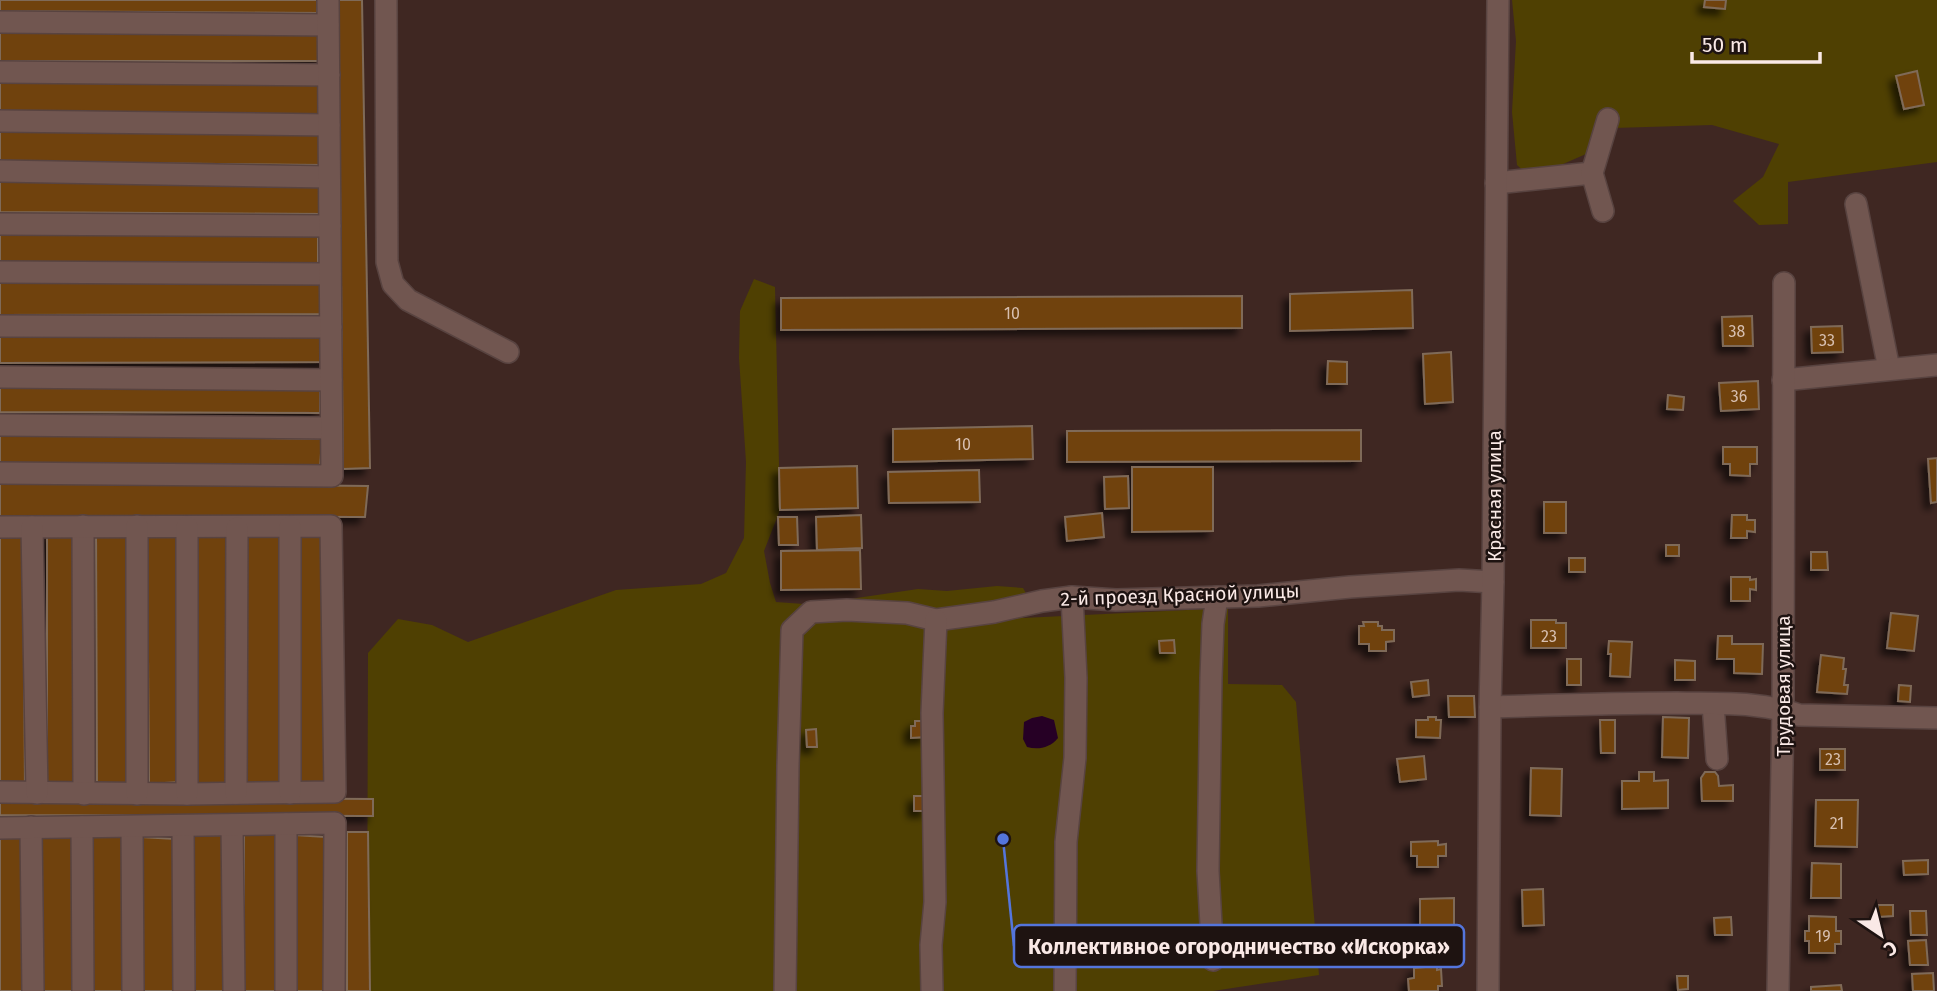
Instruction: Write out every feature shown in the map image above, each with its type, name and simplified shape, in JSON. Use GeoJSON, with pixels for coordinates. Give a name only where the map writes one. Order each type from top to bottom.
{"type":"FeatureCollection","features":[{"type":"Feature","properties":{"kind":"street"},"geometry":{"type":"LineString","coordinates":[[0,473],[332,476],[328,0]]}},
{"type":"Feature","properties":{"kind":"street"},"geometry":{"type":"LineString","coordinates":[[386,0],[387,262],[393,284],[408,300],[508,352]]}},
{"type":"Feature","properties":{"kind":"street","name":"Красная улица"},"geometry":{"type":"LineString","coordinates":[[1488,991],[1498,0]]}},
{"type":"Feature","properties":{"kind":"street"},"geometry":{"type":"LineString","coordinates":[[0,22],[328,25]]}},
{"type":"Feature","properties":{"kind":"street"},"geometry":{"type":"LineString","coordinates":[[0,72],[328,75]]}},
{"type":"Feature","properties":{"kind":"street"},"geometry":{"type":"LineString","coordinates":[[1603,211],[1592,173],[1608,119]]}},
{"type":"Feature","properties":{"kind":"street"},"geometry":{"type":"LineString","coordinates":[[0,121],[329,125]]}},
{"type":"Feature","properties":{"kind":"street"},"geometry":{"type":"LineString","coordinates":[[0,171],[330,177]]}},
{"type":"Feature","properties":{"kind":"street"},"geometry":{"type":"LineString","coordinates":[[1496,183],[1592,173]]}},
{"type":"Feature","properties":{"kind":"street"},"geometry":{"type":"LineString","coordinates":[[1856,204],[1889,369]]}},
{"type":"Feature","properties":{"kind":"street"},"geometry":{"type":"LineString","coordinates":[[0,224],[330,226]]}},
{"type":"Feature","properties":{"kind":"street"},"geometry":{"type":"LineString","coordinates":[[0,272],[330,274]]}},
{"type":"Feature","properties":{"kind":"street","name":"Трудовая улица"},"geometry":{"type":"LineString","coordinates":[[1778,991],[1783,709],[1784,283]]}},
{"type":"Feature","properties":{"kind":"street"},"geometry":{"type":"LineString","coordinates":[[0,326],[331,327]]}},
{"type":"Feature","properties":{"kind":"street"},"geometry":{"type":"LineString","coordinates":[[1783,380],[1937,365]]}},
{"type":"Feature","properties":{"kind":"street"},"geometry":{"type":"LineString","coordinates":[[0,377],[331,380]]}},
{"type":"Feature","properties":{"kind":"street"},"geometry":{"type":"LineString","coordinates":[[0,425],[331,428]]}},
{"type":"Feature","properties":{"kind":"street"},"geometry":{"type":"LineString","coordinates":[[83,526],[84,794]]}},
{"type":"Feature","properties":{"kind":"street"},"geometry":{"type":"LineString","coordinates":[[137,526],[137,794]]}},
{"type":"Feature","properties":{"kind":"street"},"geometry":{"type":"LineString","coordinates":[[0,527],[331,526],[335,792],[0,792]]}},
{"type":"Feature","properties":{"kind":"street"},"geometry":{"type":"LineString","coordinates":[[33,527],[37,793]]}},
{"type":"Feature","properties":{"kind":"street"},"geometry":{"type":"LineString","coordinates":[[187,527],[187,794]]}},
{"type":"Feature","properties":{"kind":"street"},"geometry":{"type":"LineString","coordinates":[[290,527],[290,793]]}},
{"type":"Feature","properties":{"kind":"street"},"geometry":{"type":"LineString","coordinates":[[236,793],[237,528]]}},
{"type":"Feature","properties":{"kind":"street","name":"2-й проезд Красной улицы"},"geometry":{"type":"LineString","coordinates":[[785,991],[792,630],[811,612],[847,610],[907,613],[936,620],[1072,597],[1116,600],[1217,597],[1459,580],[1493,582]]}},
{"type":"Feature","properties":{"kind":"street"},"geometry":{"type":"LineString","coordinates":[[1065,991],[1066,842],[1075,758],[1076,678],[1072,597]]}},
{"type":"Feature","properties":{"kind":"street"},"geometry":{"type":"LineString","coordinates":[[1213,960],[1208,871],[1211,678],[1217,597]]}},
{"type":"Feature","properties":{"kind":"street"},"geometry":{"type":"LineString","coordinates":[[932,991],[931,944],[935,902],[932,713],[936,620]]}},
{"type":"Feature","properties":{"kind":"street"},"geometry":{"type":"LineString","coordinates":[[1490,707],[1623,703],[1752,704],[1783,709],[1799,715],[1937,718]]}},
{"type":"Feature","properties":{"kind":"street"},"geometry":{"type":"LineString","coordinates":[[1713,704],[1717,759]]}},
{"type":"Feature","properties":{"kind":"street"},"geometry":{"type":"LineString","coordinates":[[0,828],[335,823],[334,991]]}},
{"type":"Feature","properties":{"kind":"street"},"geometry":{"type":"LineString","coordinates":[[286,824],[286,991]]}},
{"type":"Feature","properties":{"kind":"street"},"geometry":{"type":"LineString","coordinates":[[233,825],[234,991]]}},
{"type":"Feature","properties":{"kind":"street"},"geometry":{"type":"LineString","coordinates":[[183,826],[184,991]]}},
{"type":"Feature","properties":{"kind":"street"},"geometry":{"type":"LineString","coordinates":[[31,827],[33,991]]}},
{"type":"Feature","properties":{"kind":"street"},"geometry":{"type":"LineString","coordinates":[[82,827],[83,991]]}},
{"type":"Feature","properties":{"kind":"street"},"geometry":{"type":"LineString","coordinates":[[132,827],[133,991]]}},
{"type":"Feature","properties":{"kind":"shaded area"},"geometry":{"type":"Polygon","coordinates":[[[1512,0],[1937,0],[1937,162],[1788,182],[1788,224],[1759,225],[1733,201],[1763,177],[1779,144],[1712,125],[1614,128],[1586,154],[1531,178],[1517,165],[1512,112],[1516,41],[1512,0]]]}},
{"type":"Feature","properties":{"kind":"shaded area"},"geometry":{"type":"Polygon","coordinates":[[[754,279],[775,287],[780,510],[764,551],[776,602],[804,604],[918,589],[947,591],[997,586],[1023,588],[1028,603],[1023,618],[1228,608],[1228,684],[1282,685],[1296,702],[1319,975],[1213,991],[367,991],[368,653],[398,619],[432,625],[468,642],[616,590],[701,584],[726,573],[744,538],[746,462],[739,358],[740,311],[754,279]]]}},
{"type":"Feature","properties":{"kind":"shaded area"},"geometry":{"type":"Polygon","coordinates":[[[1042,716],[1054,720],[1058,738],[1044,747],[1027,747],[1023,739],[1024,722],[1042,716]]]}},
{"type":"Feature","properties":{"kind":"building"},"geometry":{"type":"Polygon","coordinates":[[[0,0],[317,0],[317,13],[0,11],[0,0]]]}},
{"type":"Feature","properties":{"kind":"building"},"geometry":{"type":"Polygon","coordinates":[[[338,0],[362,0],[370,468],[343,469],[338,0]]]}},
{"type":"Feature","properties":{"kind":"building"},"geometry":{"type":"Polygon","coordinates":[[[1705,0],[1726,0],[1725,9],[1704,7],[1705,0]]]}},
{"type":"Feature","properties":{"kind":"building"},"geometry":{"type":"Polygon","coordinates":[[[0,29],[321,32],[321,61],[0,61],[0,29]]]}},
{"type":"Feature","properties":{"kind":"building"},"geometry":{"type":"Polygon","coordinates":[[[1917,71],[1924,105],[1904,109],[1896,76],[1917,71]]]}},
{"type":"Feature","properties":{"kind":"building"},"geometry":{"type":"Polygon","coordinates":[[[0,81],[326,84],[322,115],[0,114],[0,81]]]}},
{"type":"Feature","properties":{"kind":"building"},"geometry":{"type":"Polygon","coordinates":[[[0,129],[324,133],[321,165],[0,162],[0,129]]]}},
{"type":"Feature","properties":{"kind":"building"},"geometry":{"type":"Polygon","coordinates":[[[0,179],[326,182],[322,214],[0,212],[0,179]]]}},
{"type":"Feature","properties":{"kind":"building"},"geometry":{"type":"Polygon","coordinates":[[[0,231],[318,234],[318,264],[0,263],[0,231]]]}},
{"type":"Feature","properties":{"kind":"building"},"geometry":{"type":"Polygon","coordinates":[[[0,279],[327,279],[325,314],[0,315],[0,279]]]}},
{"type":"Feature","properties":{"kind":"building"},"geometry":{"type":"Polygon","coordinates":[[[1412,290],[1413,328],[1290,331],[1290,294],[1412,290]]]}},
{"type":"Feature","properties":{"kind":"building"},"geometry":{"type":"Polygon","coordinates":[[[1242,296],[1242,328],[781,330],[781,298],[1242,296]]]}},
{"type":"Feature","properties":{"kind":"building"},"geometry":{"type":"Polygon","coordinates":[[[1752,316],[1753,346],[1723,346],[1722,317],[1752,316]]]}},
{"type":"Feature","properties":{"kind":"building"},"geometry":{"type":"Polygon","coordinates":[[[1842,326],[1843,352],[1812,353],[1811,327],[1842,326]]]}},
{"type":"Feature","properties":{"kind":"building"},"geometry":{"type":"Polygon","coordinates":[[[0,331],[329,335],[329,362],[0,363],[0,331]]]}},
{"type":"Feature","properties":{"kind":"building"},"geometry":{"type":"Polygon","coordinates":[[[1451,352],[1453,402],[1425,404],[1423,354],[1451,352]]]}},
{"type":"Feature","properties":{"kind":"building"},"geometry":{"type":"Polygon","coordinates":[[[1328,361],[1347,362],[1347,384],[1327,384],[1328,361]]]}},
{"type":"Feature","properties":{"kind":"building"},"geometry":{"type":"Polygon","coordinates":[[[1758,381],[1759,409],[1721,411],[1719,383],[1758,381]]]}},
{"type":"Feature","properties":{"kind":"building"},"geometry":{"type":"Polygon","coordinates":[[[0,382],[320,388],[320,413],[0,412],[0,382]]]}},
{"type":"Feature","properties":{"kind":"building"},"geometry":{"type":"Polygon","coordinates":[[[1668,395],[1684,397],[1683,410],[1667,409],[1668,395]]]}},
{"type":"Feature","properties":{"kind":"building"},"geometry":{"type":"Polygon","coordinates":[[[1032,426],[1033,459],[893,462],[893,429],[1032,426]]]}},
{"type":"Feature","properties":{"kind":"building"},"geometry":{"type":"Polygon","coordinates":[[[1361,430],[1361,461],[1067,462],[1067,431],[1361,430]]]}},
{"type":"Feature","properties":{"kind":"building"},"geometry":{"type":"Polygon","coordinates":[[[0,434],[322,439],[320,467],[0,466],[0,434]]]}},
{"type":"Feature","properties":{"kind":"building"},"geometry":{"type":"Polygon","coordinates":[[[1723,447],[1757,447],[1757,464],[1750,464],[1750,476],[1730,475],[1730,464],[1723,464],[1723,447]]]}},
{"type":"Feature","properties":{"kind":"building"},"geometry":{"type":"Polygon","coordinates":[[[1937,458],[1937,502],[1931,503],[1928,459],[1937,458]]]}},
{"type":"Feature","properties":{"kind":"building"},"geometry":{"type":"Polygon","coordinates":[[[857,466],[858,508],[780,510],[779,468],[857,466]]]}},
{"type":"Feature","properties":{"kind":"building"},"geometry":{"type":"Polygon","coordinates":[[[1132,467],[1213,467],[1213,531],[1132,532],[1132,467]]]}},
{"type":"Feature","properties":{"kind":"building"},"geometry":{"type":"Polygon","coordinates":[[[979,470],[980,502],[889,503],[888,472],[979,470]]]}},
{"type":"Feature","properties":{"kind":"building"},"geometry":{"type":"Polygon","coordinates":[[[1128,476],[1129,508],[1105,509],[1104,477],[1128,476]]]}},
{"type":"Feature","properties":{"kind":"building"},"geometry":{"type":"Polygon","coordinates":[[[0,482],[368,486],[365,517],[0,516],[0,482]]]}},
{"type":"Feature","properties":{"kind":"building"},"geometry":{"type":"Polygon","coordinates":[[[1544,502],[1566,502],[1566,533],[1544,533],[1544,502]]]}},
{"type":"Feature","properties":{"kind":"building"},"geometry":{"type":"Polygon","coordinates":[[[1102,513],[1104,537],[1067,541],[1065,517],[1102,513]]]}},
{"type":"Feature","properties":{"kind":"building"},"geometry":{"type":"Polygon","coordinates":[[[861,515],[862,548],[817,550],[816,517],[861,515]]]}},
{"type":"Feature","properties":{"kind":"building"},"geometry":{"type":"Polygon","coordinates":[[[1732,515],[1747,515],[1747,520],[1755,520],[1755,532],[1747,531],[1747,538],[1731,538],[1732,515]]]}},
{"type":"Feature","properties":{"kind":"building"},"geometry":{"type":"Polygon","coordinates":[[[778,517],[797,517],[798,545],[779,545],[778,517]]]}},
{"type":"Feature","properties":{"kind":"building"},"geometry":{"type":"Polygon","coordinates":[[[96,530],[128,530],[130,786],[97,787],[96,530]]]}},
{"type":"Feature","properties":{"kind":"building"},"geometry":{"type":"Polygon","coordinates":[[[147,531],[177,533],[179,782],[149,784],[147,531]]]}},
{"type":"Feature","properties":{"kind":"building"},"geometry":{"type":"Polygon","coordinates":[[[196,531],[229,534],[229,787],[195,787],[196,531]]]}},
{"type":"Feature","properties":{"kind":"building"},"geometry":{"type":"Polygon","coordinates":[[[0,532],[23,532],[25,787],[0,788],[0,532]]]}},
{"type":"Feature","properties":{"kind":"building"},"geometry":{"type":"Polygon","coordinates":[[[75,532],[78,786],[47,788],[47,534],[75,532]]]}},
{"type":"Feature","properties":{"kind":"building"},"geometry":{"type":"Polygon","coordinates":[[[246,532],[281,534],[280,785],[246,786],[246,532]]]}},
{"type":"Feature","properties":{"kind":"building"},"geometry":{"type":"Polygon","coordinates":[[[297,532],[329,532],[331,783],[300,784],[297,532]]]}},
{"type":"Feature","properties":{"kind":"building"},"geometry":{"type":"Polygon","coordinates":[[[1666,545],[1679,545],[1679,556],[1666,556],[1666,545]]]}},
{"type":"Feature","properties":{"kind":"building"},"geometry":{"type":"Polygon","coordinates":[[[860,550],[861,589],[781,590],[781,551],[860,550]]]}},
{"type":"Feature","properties":{"kind":"building"},"geometry":{"type":"Polygon","coordinates":[[[1811,552],[1827,552],[1828,570],[1811,570],[1811,552]]]}},
{"type":"Feature","properties":{"kind":"building"},"geometry":{"type":"Polygon","coordinates":[[[1569,558],[1585,558],[1585,572],[1569,572],[1569,558]]]}},
{"type":"Feature","properties":{"kind":"building"},"geometry":{"type":"Polygon","coordinates":[[[1731,577],[1756,579],[1756,590],[1750,589],[1750,601],[1731,601],[1731,577]]]}},
{"type":"Feature","properties":{"kind":"building"},"geometry":{"type":"Polygon","coordinates":[[[1891,613],[1918,616],[1914,651],[1887,648],[1891,613]]]}},
{"type":"Feature","properties":{"kind":"building"},"geometry":{"type":"Polygon","coordinates":[[[1531,620],[1556,620],[1556,623],[1566,623],[1566,648],[1531,648],[1531,620]]]}},
{"type":"Feature","properties":{"kind":"building"},"geometry":{"type":"Polygon","coordinates":[[[1363,622],[1378,622],[1382,630],[1394,630],[1394,641],[1386,642],[1386,651],[1369,651],[1369,644],[1359,644],[1359,626],[1364,626],[1363,622]]]}},
{"type":"Feature","properties":{"kind":"building"},"geometry":{"type":"Polygon","coordinates":[[[1718,636],[1732,636],[1732,644],[1763,644],[1762,674],[1734,673],[1734,659],[1717,659],[1718,636]]]}},
{"type":"Feature","properties":{"kind":"building"},"geometry":{"type":"Polygon","coordinates":[[[1174,640],[1175,653],[1160,653],[1159,641],[1174,640]]]}},
{"type":"Feature","properties":{"kind":"building"},"geometry":{"type":"Polygon","coordinates":[[[1609,641],[1632,642],[1630,677],[1610,676],[1609,641]]]}},
{"type":"Feature","properties":{"kind":"building"},"geometry":{"type":"Polygon","coordinates":[[[1821,655],[1844,658],[1844,685],[1848,685],[1847,694],[1817,692],[1821,655]]]}},
{"type":"Feature","properties":{"kind":"building"},"geometry":{"type":"Polygon","coordinates":[[[1567,659],[1581,659],[1581,685],[1567,685],[1567,659]]]}},
{"type":"Feature","properties":{"kind":"building"},"geometry":{"type":"Polygon","coordinates":[[[1675,660],[1695,661],[1695,680],[1675,680],[1675,660]]]}},
{"type":"Feature","properties":{"kind":"building"},"geometry":{"type":"Polygon","coordinates":[[[1428,680],[1429,695],[1413,697],[1411,682],[1428,680]]]}},
{"type":"Feature","properties":{"kind":"building"},"geometry":{"type":"Polygon","coordinates":[[[1899,685],[1911,686],[1910,702],[1898,701],[1899,685]]]}},
{"type":"Feature","properties":{"kind":"building"},"geometry":{"type":"Polygon","coordinates":[[[1448,696],[1474,696],[1475,717],[1449,717],[1448,696]]]}},
{"type":"Feature","properties":{"kind":"building"},"geometry":{"type":"Polygon","coordinates":[[[1428,717],[1441,720],[1440,738],[1416,737],[1416,720],[1428,720],[1428,717]]]}},
{"type":"Feature","properties":{"kind":"building"},"geometry":{"type":"Polygon","coordinates":[[[1663,717],[1689,718],[1688,758],[1662,757],[1663,717]]]}},
{"type":"Feature","properties":{"kind":"building"},"geometry":{"type":"Polygon","coordinates":[[[1600,720],[1615,720],[1615,753],[1601,753],[1600,720]]]}},
{"type":"Feature","properties":{"kind":"building"},"geometry":{"type":"Polygon","coordinates":[[[915,721],[926,721],[927,737],[911,738],[911,726],[915,726],[915,721]]]}},
{"type":"Feature","properties":{"kind":"building"},"geometry":{"type":"Polygon","coordinates":[[[816,729],[817,747],[807,747],[806,730],[816,729]]]}},
{"type":"Feature","properties":{"kind":"building"},"geometry":{"type":"Polygon","coordinates":[[[1820,749],[1845,749],[1845,770],[1820,770],[1820,749]]]}},
{"type":"Feature","properties":{"kind":"building"},"geometry":{"type":"Polygon","coordinates":[[[1424,756],[1426,779],[1400,782],[1397,759],[1424,756]]]}},
{"type":"Feature","properties":{"kind":"building"},"geometry":{"type":"Polygon","coordinates":[[[1531,768],[1562,769],[1561,816],[1530,815],[1531,768]]]}},
{"type":"Feature","properties":{"kind":"building"},"geometry":{"type":"Polygon","coordinates":[[[1639,772],[1654,772],[1654,781],[1668,780],[1668,808],[1622,809],[1622,781],[1639,781],[1639,772]]]}},
{"type":"Feature","properties":{"kind":"building"},"geometry":{"type":"Polygon","coordinates":[[[1705,772],[1715,772],[1719,786],[1733,785],[1733,801],[1702,801],[1701,778],[1705,772]]]}},
{"type":"Feature","properties":{"kind":"building"},"geometry":{"type":"Polygon","coordinates":[[[914,796],[927,796],[927,811],[914,811],[914,796]]]}},
{"type":"Feature","properties":{"kind":"building"},"geometry":{"type":"Polygon","coordinates":[[[0,797],[373,799],[373,816],[0,815],[0,797]]]}},
{"type":"Feature","properties":{"kind":"building"},"geometry":{"type":"Polygon","coordinates":[[[1816,800],[1858,800],[1857,847],[1815,846],[1816,800]]]}},
{"type":"Feature","properties":{"kind":"building"},"geometry":{"type":"Polygon","coordinates":[[[244,829],[276,830],[276,991],[244,991],[244,829]]]}},
{"type":"Feature","properties":{"kind":"building"},"geometry":{"type":"Polygon","coordinates":[[[347,832],[368,832],[370,991],[347,991],[347,832]]]}},
{"type":"Feature","properties":{"kind":"building"},"geometry":{"type":"Polygon","coordinates":[[[75,833],[76,991],[42,991],[40,836],[75,833]]]}},
{"type":"Feature","properties":{"kind":"building"},"geometry":{"type":"Polygon","coordinates":[[[123,833],[125,991],[92,991],[91,836],[123,833]]]}},
{"type":"Feature","properties":{"kind":"building"},"geometry":{"type":"Polygon","coordinates":[[[225,835],[226,991],[195,991],[193,836],[225,835]]]}},
{"type":"Feature","properties":{"kind":"building"},"geometry":{"type":"Polygon","coordinates":[[[294,835],[326,837],[326,991],[295,991],[294,835]]]}},
{"type":"Feature","properties":{"kind":"building"},"geometry":{"type":"Polygon","coordinates":[[[0,837],[22,838],[23,991],[0,991],[0,837]]]}},
{"type":"Feature","properties":{"kind":"building"},"geometry":{"type":"Polygon","coordinates":[[[140,837],[176,839],[177,991],[143,991],[140,837]]]}},
{"type":"Feature","properties":{"kind":"building"},"geometry":{"type":"Polygon","coordinates":[[[1438,841],[1438,845],[1446,844],[1446,856],[1438,856],[1438,867],[1417,867],[1417,856],[1411,856],[1411,842],[1438,841]]]}},
{"type":"Feature","properties":{"kind":"building"},"geometry":{"type":"Polygon","coordinates":[[[1928,860],[1928,874],[1904,875],[1903,861],[1928,860]]]}},
{"type":"Feature","properties":{"kind":"building"},"geometry":{"type":"Polygon","coordinates":[[[1812,863],[1841,864],[1841,898],[1811,898],[1812,863]]]}},
{"type":"Feature","properties":{"kind":"building"},"geometry":{"type":"Polygon","coordinates":[[[1543,889],[1544,925],[1523,926],[1522,890],[1543,889]]]}},
{"type":"Feature","properties":{"kind":"building"},"geometry":{"type":"Polygon","coordinates":[[[1454,898],[1454,942],[1420,943],[1420,899],[1454,898]]]}},
{"type":"Feature","properties":{"kind":"building"},"geometry":{"type":"Polygon","coordinates":[[[1878,905],[1893,905],[1893,916],[1878,917],[1878,905]]]}},
{"type":"Feature","properties":{"kind":"building"},"geometry":{"type":"Polygon","coordinates":[[[1910,911],[1926,911],[1927,935],[1911,935],[1910,911]]]}},
{"type":"Feature","properties":{"kind":"building"},"geometry":{"type":"Polygon","coordinates":[[[1809,916],[1836,917],[1836,931],[1841,931],[1841,944],[1835,944],[1835,953],[1809,953],[1809,941],[1805,941],[1805,931],[1809,931],[1809,916]]]}},
{"type":"Feature","properties":{"kind":"building"},"geometry":{"type":"Polygon","coordinates":[[[1731,917],[1732,935],[1715,935],[1714,918],[1731,917]]]}},
{"type":"Feature","properties":{"kind":"building"},"geometry":{"type":"Polygon","coordinates":[[[1926,940],[1928,965],[1910,965],[1908,941],[1926,940]]]}},
{"type":"Feature","properties":{"kind":"building"},"geometry":{"type":"Polygon","coordinates":[[[1437,966],[1437,970],[1441,969],[1442,986],[1438,986],[1438,991],[1409,991],[1408,979],[1414,978],[1414,968],[1437,966]]]}},
{"type":"Feature","properties":{"kind":"building"},"geometry":{"type":"Polygon","coordinates":[[[1933,973],[1934,991],[1913,991],[1912,974],[1933,973]]]}},
{"type":"Feature","properties":{"kind":"building"},"geometry":{"type":"Polygon","coordinates":[[[1677,976],[1688,976],[1688,989],[1678,990],[1677,976]]]}},
{"type":"Feature","properties":{"kind":"building"},"geometry":{"type":"Polygon","coordinates":[[[1841,985],[1842,991],[1811,991],[1811,987],[1841,985]]]}},
{"type":"Feature","properties":{"kind":"place","name":"Коллективное огородничество «Искорка»"},"geometry":{"type":"Point","coordinates":[1003,839]}}]}
